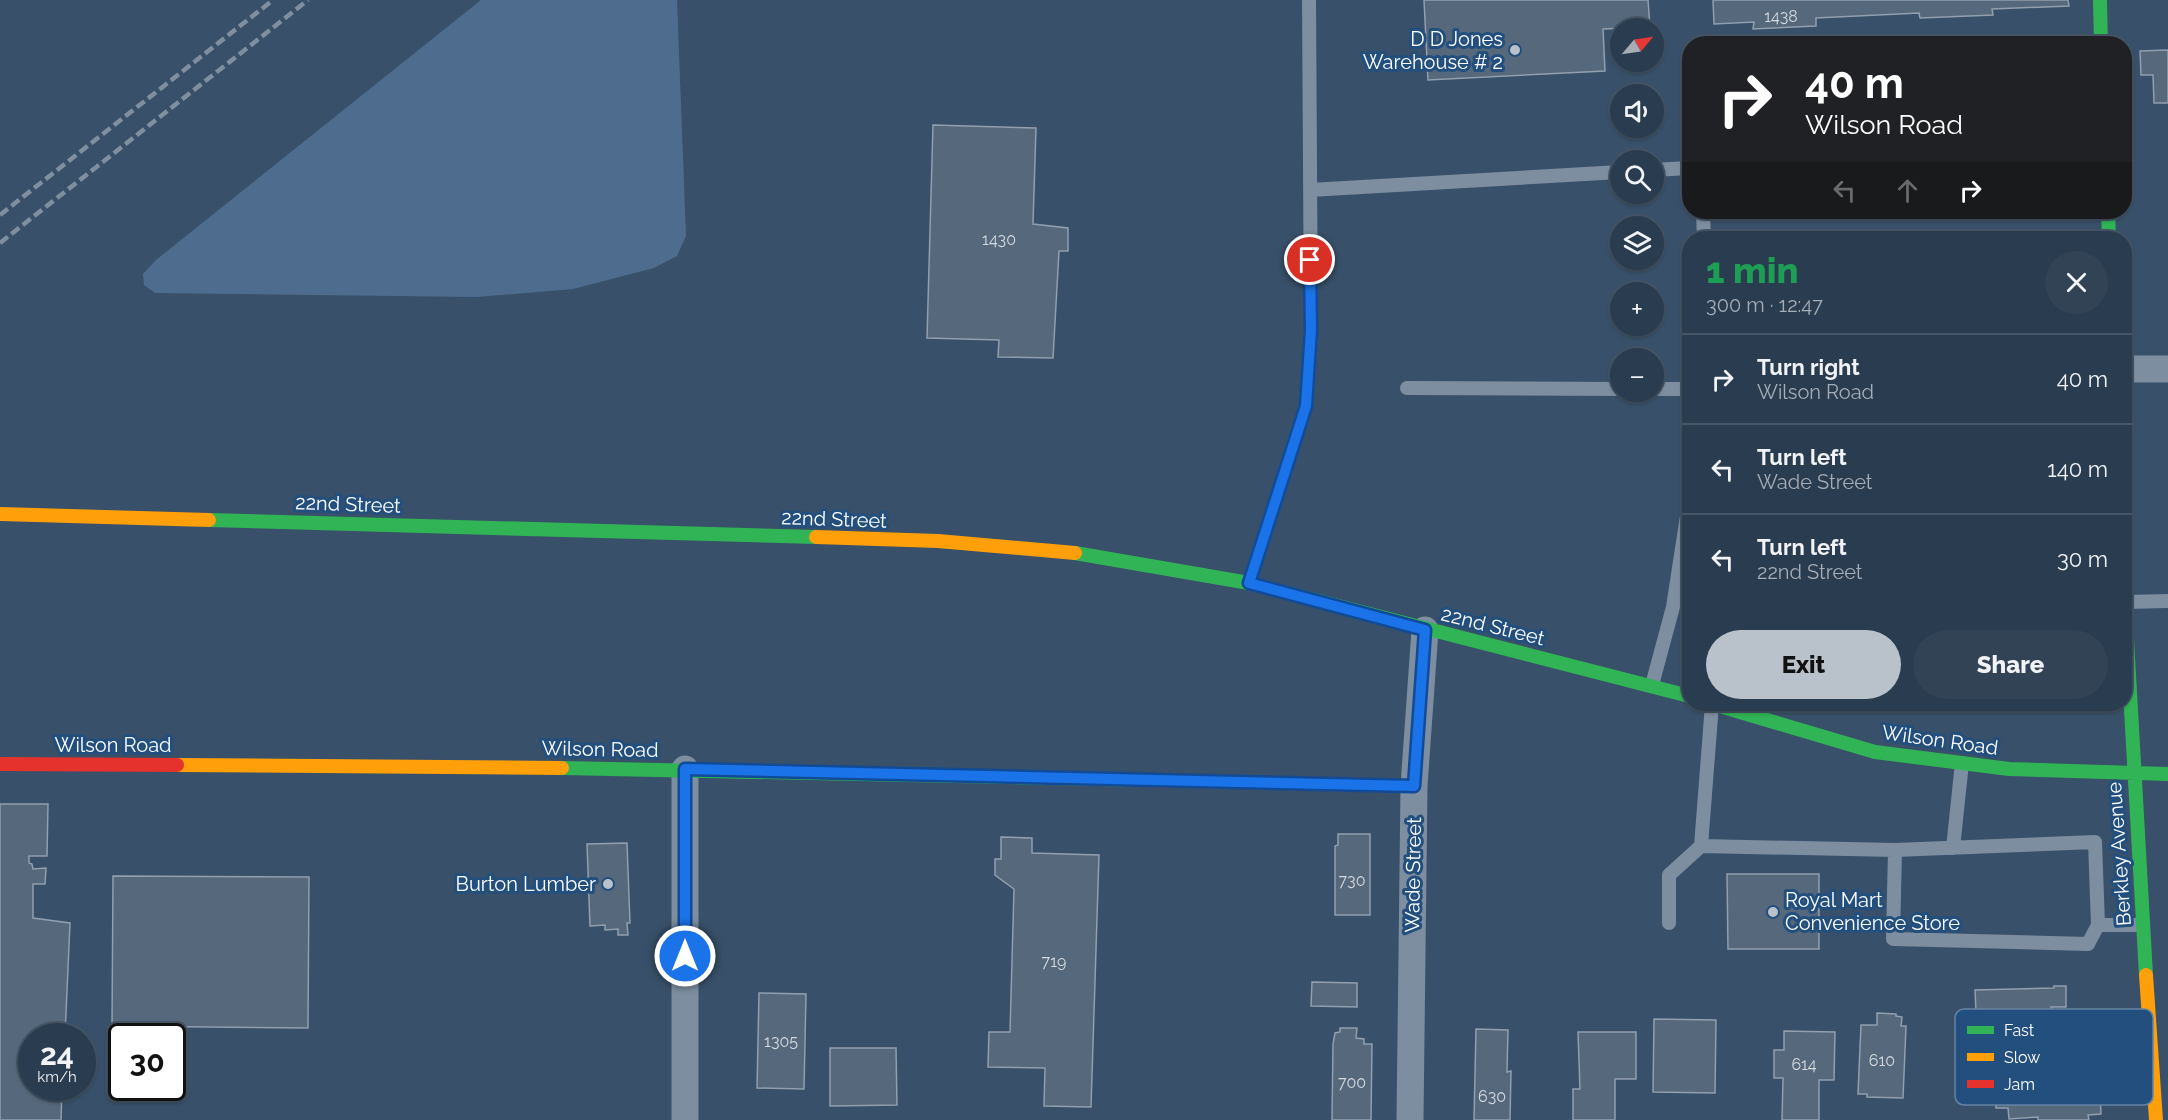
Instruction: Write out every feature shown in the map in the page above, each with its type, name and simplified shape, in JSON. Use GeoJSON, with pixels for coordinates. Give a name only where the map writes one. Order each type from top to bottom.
{"type":"FeatureCollection","features":[{"type":"Feature","properties":{"kind":"main road"},"geometry":{"type":"LineString","coordinates":[[2100,0],[2102,36]]}},
{"type":"Feature","properties":{"kind":"main road","name":"22nd Street"},"geometry":{"type":"LineString","coordinates":[[0,514],[938,541],[1095,555],[1249,583],[1425,630],[1652,685]]}},
{"type":"Feature","properties":{"kind":"main road"},"geometry":{"type":"LineString","coordinates":[[1652,685],[1682,694]]}},
{"type":"Feature","properties":{"kind":"main road","name":"Wilson Road"},"geometry":{"type":"LineString","coordinates":[[1736,711],[1875,752],[2009,769],[2168,774]]}},
{"type":"Feature","properties":{"kind":"main road","name":"Berkley Avenue"},"geometry":{"type":"LineString","coordinates":[[2130,711],[2143,925],[2152,986],[2153,1009]]}},
{"type":"Feature","properties":{"kind":"main road","name":"Wilson Road"},"geometry":{"type":"LineString","coordinates":[[0,764],[685,769],[1414,786]]}},
{"type":"Feature","properties":{"kind":"main road","name":"Berkley Avenue"},"geometry":{"type":"LineString","coordinates":[[2153,1020],[2156,1120]]}},
{"type":"Feature","properties":{"kind":"street"},"geometry":{"type":"LineString","coordinates":[[2132,369],[2168,369]]}},
{"type":"Feature","properties":{"kind":"street","name":"Wade Street"},"geometry":{"type":"LineString","coordinates":[[1410,1120],[1414,786],[1425,630]]}},
{"type":"Feature","properties":{"kind":"street"},"geometry":{"type":"LineString","coordinates":[[685,769],[685,1120]]}},
{"type":"Feature","properties":{"kind":"lane"},"geometry":{"type":"LineString","coordinates":[[1249,583],[1306,406],[1311,330],[1310,0]]}},
{"type":"Feature","properties":{"kind":"lane"},"geometry":{"type":"LineString","coordinates":[[1664,169],[1682,168]]}},
{"type":"Feature","properties":{"kind":"lane"},"geometry":{"type":"LineString","coordinates":[[1310,190],[1610,173]]}},
{"type":"Feature","properties":{"kind":"lane"},"geometry":{"type":"LineString","coordinates":[[1407,388],[1610,389]]}},
{"type":"Feature","properties":{"kind":"lane"},"geometry":{"type":"LineString","coordinates":[[1664,389],[1682,389]]}},
{"type":"Feature","properties":{"kind":"lane"},"geometry":{"type":"LineString","coordinates":[[1652,685],[1673,607],[1682,548]]}},
{"type":"Feature","properties":{"kind":"lane"},"geometry":{"type":"LineString","coordinates":[[2132,602],[2168,601]]}},
{"type":"Feature","properties":{"kind":"lane"},"geometry":{"type":"LineString","coordinates":[[1701,846],[1711,711]]}},
{"type":"Feature","properties":{"kind":"lane"},"geometry":{"type":"LineString","coordinates":[[1953,848],[1962,763]]}},
{"type":"Feature","properties":{"kind":"lane"},"geometry":{"type":"LineString","coordinates":[[1669,923],[1669,875],[1701,846],[1895,850],[2095,842],[2098,925],[2088,944],[1893,939],[1895,850]]}},
{"type":"Feature","properties":{"kind":"lane"},"geometry":{"type":"LineString","coordinates":[[2098,925],[2143,925]]}},
{"type":"Feature","properties":{"kind":"water"},"geometry":{"type":"Polygon","coordinates":[[[481,0],[677,0],[686,236],[677,256],[654,268],[573,289],[477,297],[155,293],[144,285],[143,274],[156,260],[481,0]]]}},
{"type":"Feature","properties":{"kind":"building","name":"D D Jones Warehouse # 2"},"geometry":{"type":"Polygon","coordinates":[[[1424,0],[1648,0],[1649,18],[1610,18],[1610,29],[1603,29],[1605,71],[1428,80],[1424,0]]]}},
{"type":"Feature","properties":{"kind":"building"},"geometry":{"type":"Polygon","coordinates":[[[1713,0],[2068,0],[2069,6],[1992,9],[1993,15],[1920,18],[1919,13],[1816,18],[1816,26],[1753,29],[1754,22],[1714,24],[1713,0]]]}},
{"type":"Feature","properties":{"kind":"building"},"geometry":{"type":"Polygon","coordinates":[[[2168,50],[2168,103],[2154,103],[2153,75],[2141,75],[2140,51],[2168,50]]]}},
{"type":"Feature","properties":{"kind":"building"},"geometry":{"type":"Polygon","coordinates":[[[933,125],[1036,128],[1033,224],[1068,228],[1068,251],[1059,251],[1053,358],[998,357],[999,340],[927,338],[933,125]]]}},
{"type":"Feature","properties":{"kind":"building"},"geometry":{"type":"Polygon","coordinates":[[[0,804],[48,804],[47,856],[29,856],[29,863],[32,864],[33,869],[46,868],[45,884],[33,884],[33,918],[70,923],[66,1023],[18,1023],[18,1101],[62,1101],[61,1120],[0,1120],[0,804]]]}},
{"type":"Feature","properties":{"kind":"building"},"geometry":{"type":"Polygon","coordinates":[[[1338,834],[1370,834],[1370,915],[1335,915],[1335,846],[1338,845],[1338,834]]]}},
{"type":"Feature","properties":{"kind":"building"},"geometry":{"type":"Polygon","coordinates":[[[1001,837],[1032,838],[1032,853],[1099,855],[1091,1107],[1044,1106],[1045,1068],[988,1067],[989,1032],[1010,1032],[1014,889],[995,875],[995,859],[1001,859],[1001,837]]]}},
{"type":"Feature","properties":{"kind":"building","name":"Burton Lumber"},"geometry":{"type":"Polygon","coordinates":[[[627,843],[630,923],[627,923],[628,935],[618,935],[618,929],[605,930],[605,925],[590,926],[587,844],[627,843]]]}},
{"type":"Feature","properties":{"kind":"building","name":"Royal Mart Convenience Store"},"geometry":{"type":"Polygon","coordinates":[[[1727,874],[1819,874],[1819,949],[1728,949],[1727,874]]]}},
{"type":"Feature","properties":{"kind":"building"},"geometry":{"type":"Polygon","coordinates":[[[113,876],[309,877],[308,1028],[186,1027],[186,1023],[112,1023],[113,876]]]}},
{"type":"Feature","properties":{"kind":"building"},"geometry":{"type":"Polygon","coordinates":[[[1312,982],[1357,983],[1357,1007],[1311,1006],[1312,982]]]}},
{"type":"Feature","properties":{"kind":"building"},"geometry":{"type":"Polygon","coordinates":[[[2054,986],[2066,986],[2066,1007],[1976,1009],[1975,990],[2054,988],[2054,986]]]}},
{"type":"Feature","properties":{"kind":"building"},"geometry":{"type":"Polygon","coordinates":[[[759,993],[806,994],[804,1089],[757,1088],[759,993]]]}},
{"type":"Feature","properties":{"kind":"building"},"geometry":{"type":"Polygon","coordinates":[[[1877,1013],[1896,1014],[1902,1017],[1901,1026],[1906,1026],[1903,1098],[1867,1097],[1867,1094],[1858,1094],[1861,1025],[1877,1025],[1877,1013]]]}},
{"type":"Feature","properties":{"kind":"building"},"geometry":{"type":"Polygon","coordinates":[[[1654,1019],[1716,1020],[1715,1093],[1653,1092],[1654,1019]]]}},
{"type":"Feature","properties":{"kind":"building"},"geometry":{"type":"Polygon","coordinates":[[[1340,1028],[1357,1028],[1356,1038],[1364,1039],[1364,1044],[1372,1044],[1371,1120],[1332,1120],[1333,1044],[1335,1033],[1340,1032],[1340,1028]]]}},
{"type":"Feature","properties":{"kind":"building"},"geometry":{"type":"Polygon","coordinates":[[[1476,1029],[1508,1030],[1507,1072],[1511,1071],[1510,1120],[1474,1120],[1476,1029]]]}},
{"type":"Feature","properties":{"kind":"building"},"geometry":{"type":"Polygon","coordinates":[[[1784,1031],[1835,1032],[1834,1080],[1819,1080],[1819,1120],[1782,1120],[1783,1078],[1774,1078],[1774,1050],[1784,1050],[1784,1031]]]}},
{"type":"Feature","properties":{"kind":"building"},"geometry":{"type":"Polygon","coordinates":[[[1578,1032],[1636,1032],[1636,1079],[1615,1079],[1615,1120],[1573,1120],[1573,1089],[1580,1089],[1578,1032]]]}},
{"type":"Feature","properties":{"kind":"building"},"geometry":{"type":"Polygon","coordinates":[[[830,1048],[896,1048],[897,1105],[830,1106],[830,1048]]]}},
{"type":"Feature","properties":{"kind":"building"},"geometry":{"type":"Polygon","coordinates":[[[1996,1105],[2101,1105],[2101,1114],[2088,1115],[2089,1120],[2038,1120],[2038,1117],[2009,1119],[2008,1108],[1996,1108],[1996,1105]]]}},
{"type":"Feature","properties":{"kind":"railway"},"geometry":{"type":"LineString","coordinates":[[0,215],[273,0]]}},
{"type":"Feature","properties":{"kind":"railway"},"geometry":{"type":"LineString","coordinates":[[0,243],[308,0]]}},
{"type":"Feature","properties":{"kind":"traffic: fast"},"geometry":{"type":"LineString","coordinates":[[2100,0],[2101,36]]}},
{"type":"Feature","properties":{"kind":"traffic: fast"},"geometry":{"type":"LineString","coordinates":[[2108,219],[2109,231]]}},
{"type":"Feature","properties":{"kind":"traffic: fast"},"geometry":{"type":"LineString","coordinates":[[209,520],[816,537]]}},
{"type":"Feature","properties":{"kind":"traffic: fast"},"geometry":{"type":"LineString","coordinates":[[1075,553],[1249,583],[1682,694]]}},
{"type":"Feature","properties":{"kind":"traffic: fast"},"geometry":{"type":"LineString","coordinates":[[1737,711],[1875,752],[2009,769],[2168,774]]}},
{"type":"Feature","properties":{"kind":"traffic: fast"},"geometry":{"type":"LineString","coordinates":[[2131,711],[2146,975]]}},
{"type":"Feature","properties":{"kind":"traffic: fast"},"geometry":{"type":"LineString","coordinates":[[562,768],[1146,780]]}},
{"type":"Feature","properties":{"kind":"traffic: slow"},"geometry":{"type":"LineString","coordinates":[[0,514],[209,520]]}},
{"type":"Feature","properties":{"kind":"traffic: slow"},"geometry":{"type":"LineString","coordinates":[[816,537],[938,541],[1075,553]]}},
{"type":"Feature","properties":{"kind":"traffic: slow"},"geometry":{"type":"LineString","coordinates":[[177,765],[562,768]]}},
{"type":"Feature","properties":{"kind":"traffic: slow"},"geometry":{"type":"LineString","coordinates":[[2146,975],[2148,1009]]}},
{"type":"Feature","properties":{"kind":"traffic: slow"},"geometry":{"type":"LineString","coordinates":[[2153,1076],[2156,1120]]}},
{"type":"Feature","properties":{"kind":"traffic: jam"},"geometry":{"type":"LineString","coordinates":[[0,764],[177,765]]}},
{"type":"Feature","properties":{"kind":"traffic: jam"},"geometry":{"type":"LineString","coordinates":[[1146,780],[1414,786]]}},
{"type":"Feature","properties":{"kind":"place","name":"D D Jones Warehouse # 2"},"geometry":{"type":"Point","coordinates":[1515,50]}},
{"type":"Feature","properties":{"kind":"place","name":"Burton Lumber"},"geometry":{"type":"Point","coordinates":[608,884]}},
{"type":"Feature","properties":{"kind":"place","name":"Royal Mart Convenience Store"},"geometry":{"type":"Point","coordinates":[1773,912]}},
{"type":"Feature","properties":{"kind":"route"},"geometry":{"type":"LineString","coordinates":[[685,956],[685,769],[1414,786],[1425,630],[1249,583],[1306,406],[1311,330],[1310,260]]}}]}
